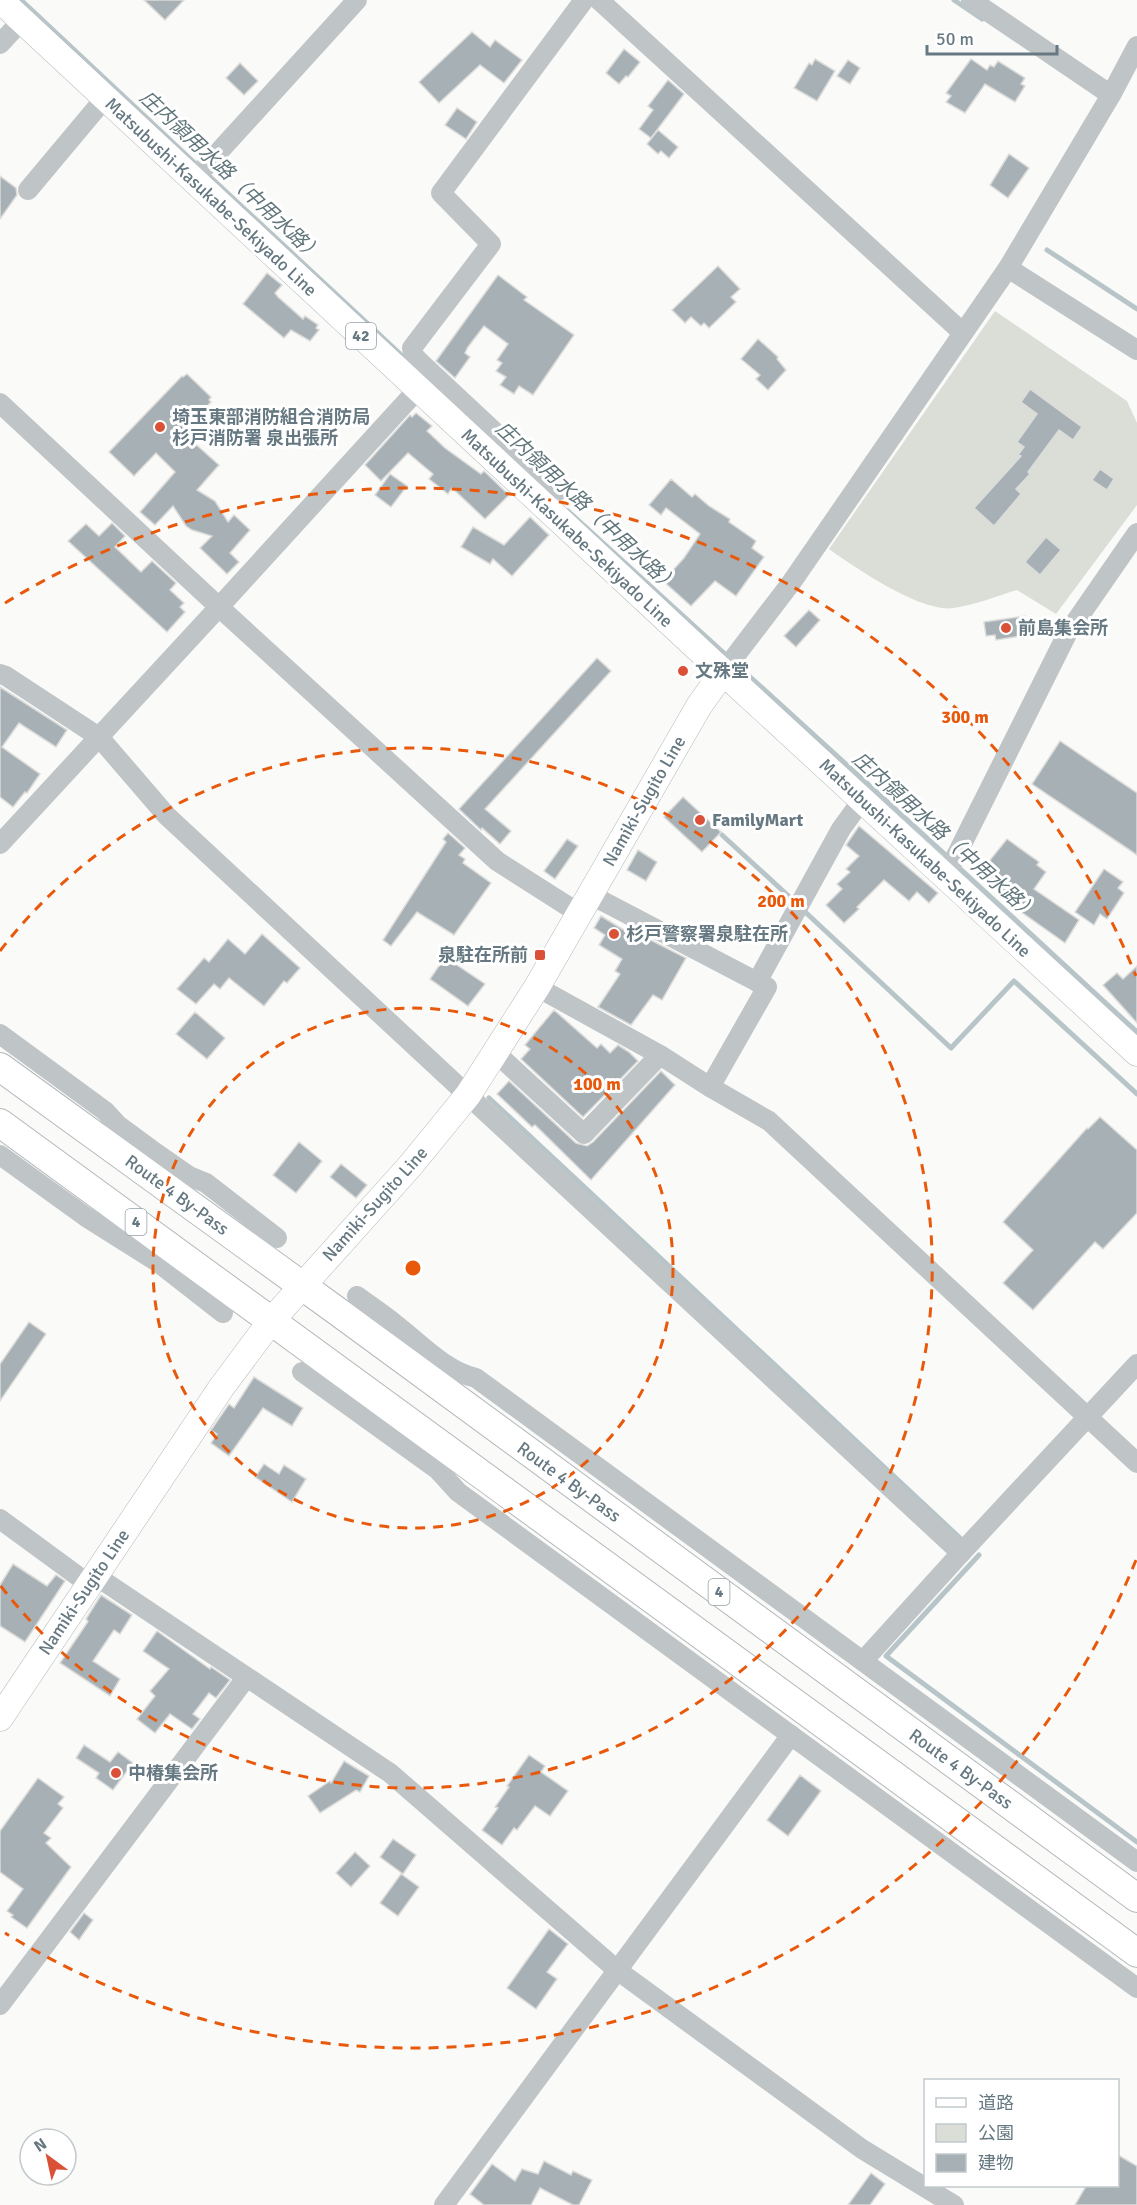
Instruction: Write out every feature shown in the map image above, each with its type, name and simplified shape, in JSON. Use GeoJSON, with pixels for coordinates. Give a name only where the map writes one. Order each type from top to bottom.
{"type":"FeatureCollection","features":[{"type":"Feature","properties":{"kind":"highway","name":"Route 4 By-Pass"},"geometry":{"type":"LineString","coordinates":[[0,1067],[302,1286],[421,1360],[1137,1898]]}},
{"type":"Feature","properties":{"kind":"highway","name":"4"},"geometry":{"type":"LineString","coordinates":[[0,1123],[271,1321],[423,1446],[823,1741],[1137,1953]]}},
{"type":"Feature","properties":{"kind":"main road","name":"Matsubushi-Kasukabe-Sekiyado Line"},"geometry":{"type":"LineString","coordinates":[[0,0],[418,389],[446,401],[723,672],[1137,1053]]}},
{"type":"Feature","properties":{"kind":"main road","name":"Namiki-Sugito Line"},"geometry":{"type":"LineString","coordinates":[[0,1718],[221,1389],[271,1321],[410,1166],[468,1095],[537,987],[699,706],[723,672]]}},
{"type":"Feature","properties":{"kind":"street"},"geometry":{"type":"LineString","coordinates":[[193,180],[357,0]]}},
{"type":"Feature","properties":{"kind":"street"},"geometry":{"type":"LineString","coordinates":[[560,490],[446,401],[414,356],[412,348],[491,244],[441,193],[585,0]]}},
{"type":"Feature","properties":{"kind":"street"},"geometry":{"type":"LineString","coordinates":[[599,0],[963,333]]}},
{"type":"Feature","properties":{"kind":"street"},"geometry":{"type":"LineString","coordinates":[[971,0],[1111,95]]}},
{"type":"Feature","properties":{"kind":"street"},"geometry":{"type":"LineString","coordinates":[[0,44],[22,20]]}},
{"type":"Feature","properties":{"kind":"street"},"geometry":{"type":"LineString","coordinates":[[723,672],[791,583],[1008,268],[1111,95],[1137,46]]}},
{"type":"Feature","properties":{"kind":"street"},"geometry":{"type":"LineString","coordinates":[[28,190],[105,98]]}},
{"type":"Feature","properties":{"kind":"street"},"geometry":{"type":"LineString","coordinates":[[1008,268],[1137,350]]}},
{"type":"Feature","properties":{"kind":"street"},"geometry":{"type":"LineString","coordinates":[[0,844],[418,389]]}},
{"type":"Feature","properties":{"kind":"street"},"geometry":{"type":"LineString","coordinates":[[0,403],[497,861],[585,905],[767,987],[710,1087]]}},
{"type":"Feature","properties":{"kind":"street"},"geometry":{"type":"LineString","coordinates":[[941,873],[954,860],[1067,634],[1137,532]]}},
{"type":"Feature","properties":{"kind":"street"},"geometry":{"type":"LineString","coordinates":[[0,674],[99,737],[167,816],[961,1553]]}},
{"type":"Feature","properties":{"kind":"street"},"geometry":{"type":"LineString","coordinates":[[757,982],[841,829],[862,800]]}},
{"type":"Feature","properties":{"kind":"street"},"geometry":{"type":"LineString","coordinates":[[537,987],[660,1055],[769,1121],[1137,1463]]}},
{"type":"Feature","properties":{"kind":"street"},"geometry":{"type":"LineString","coordinates":[[0,1034],[105,1111],[118,1125],[164,1159],[189,1176],[206,1183],[277,1238]]}},
{"type":"Feature","properties":{"kind":"street"},"geometry":{"type":"LineString","coordinates":[[496,1053],[584,1134],[660,1055]]}},
{"type":"Feature","properties":{"kind":"street"},"geometry":{"type":"LineString","coordinates":[[0,1155],[86,1217],[159,1263],[223,1313]]}},
{"type":"Feature","properties":{"kind":"street"},"geometry":{"type":"LineString","coordinates":[[357,1296],[393,1323],[421,1360],[476,1378],[1137,1862]]}},
{"type":"Feature","properties":{"kind":"street"},"geometry":{"type":"LineString","coordinates":[[863,1661],[1137,1364]]}},
{"type":"Feature","properties":{"kind":"street"},"geometry":{"type":"LineString","coordinates":[[302,1372],[423,1446],[438,1470],[458,1492],[791,1735],[823,1741],[1137,1988]]}},
{"type":"Feature","properties":{"kind":"street"},"geometry":{"type":"LineString","coordinates":[[0,1519],[390,1773],[617,1970],[862,2149],[924,2187]]}},
{"type":"Feature","properties":{"kind":"street"},"geometry":{"type":"LineString","coordinates":[[0,2005],[246,1678]]}},
{"type":"Feature","properties":{"kind":"street"},"geometry":{"type":"LineString","coordinates":[[444,2205],[791,1735]]}},
{"type":"Feature","properties":{"kind":"street"},"geometry":{"type":"LineString","coordinates":[[924,2187],[954,2205]]}},
{"type":"Feature","properties":{"kind":"green space"},"geometry":{"type":"Polygon","coordinates":[[[995,311],[1127,401],[1137,423],[1137,505],[1056,614],[1017,590],[954,608],[940,608],[924,604],[889,588],[829,549],[995,311]]]}},
{"type":"Feature","properties":{"kind":"building"},"geometry":{"type":"Polygon","coordinates":[[[144,0],[184,0],[165,20],[144,0]]]}},
{"type":"Feature","properties":{"kind":"building"},"geometry":{"type":"Polygon","coordinates":[[[472,32],[490,47],[495,40],[522,60],[504,83],[480,65],[439,103],[419,82],[472,32]]]}},
{"type":"Feature","properties":{"kind":"building"},"geometry":{"type":"Polygon","coordinates":[[[624,49],[640,62],[619,84],[606,73],[624,49]]]}},
{"type":"Feature","properties":{"kind":"building"},"geometry":{"type":"Polygon","coordinates":[[[815,59],[835,71],[817,101],[794,88],[809,63],[812,65],[815,59]]]}},
{"type":"Feature","properties":{"kind":"building"},"geometry":{"type":"Polygon","coordinates":[[[971,59],[987,70],[990,65],[994,67],[998,61],[1025,78],[1021,84],[1025,86],[1015,102],[985,84],[965,113],[946,102],[951,96],[946,93],[971,59]]]}},
{"type":"Feature","properties":{"kind":"building"},"geometry":{"type":"Polygon","coordinates":[[[848,60],[860,68],[850,84],[837,76],[848,60]]]}},
{"type":"Feature","properties":{"kind":"building"},"geometry":{"type":"Polygon","coordinates":[[[240,63],[258,81],[244,95],[226,78],[240,63]]]}},
{"type":"Feature","properties":{"kind":"building"},"geometry":{"type":"Polygon","coordinates":[[[668,80],[684,94],[651,138],[639,129],[653,110],[648,106],[668,80]]]}},
{"type":"Feature","properties":{"kind":"building"},"geometry":{"type":"Polygon","coordinates":[[[457,108],[477,122],[466,139],[445,125],[457,108]]]}},
{"type":"Feature","properties":{"kind":"building"},"geometry":{"type":"Polygon","coordinates":[[[658,130],[678,147],[669,158],[661,151],[658,154],[647,144],[658,130]]]}},
{"type":"Feature","properties":{"kind":"building"},"geometry":{"type":"Polygon","coordinates":[[[1009,154],[1029,168],[1008,198],[990,185],[1009,154]]]}},
{"type":"Feature","properties":{"kind":"building"},"geometry":{"type":"Polygon","coordinates":[[[0,176],[16,188],[17,195],[0,219],[0,176]]]}},
{"type":"Feature","properties":{"kind":"building"},"geometry":{"type":"Polygon","coordinates":[[[718,266],[740,289],[731,297],[736,302],[709,328],[704,323],[701,326],[691,317],[685,323],[672,310],[718,266]]]}},
{"type":"Feature","properties":{"kind":"building"},"geometry":{"type":"Polygon","coordinates":[[[267,273],[282,285],[275,293],[278,297],[303,319],[305,316],[318,325],[316,328],[319,330],[310,341],[291,330],[284,338],[243,304],[267,273]]]}},
{"type":"Feature","properties":{"kind":"building"},"geometry":{"type":"Polygon","coordinates":[[[498,275],[527,297],[524,300],[574,335],[533,395],[519,386],[514,394],[500,385],[506,377],[496,371],[502,363],[497,360],[508,344],[484,326],[468,347],[465,353],[470,357],[455,378],[436,361],[498,275]]]}},
{"type":"Feature","properties":{"kind":"building"},"geometry":{"type":"Polygon","coordinates":[[[758,339],[778,357],[777,359],[786,370],[768,390],[756,379],[760,375],[741,359],[758,339]]]}},
{"type":"Feature","properties":{"kind":"building"},"geometry":{"type":"Polygon","coordinates":[[[187,374],[211,397],[209,400],[211,402],[182,432],[219,465],[197,490],[215,501],[228,522],[234,515],[250,530],[230,553],[239,562],[227,574],[200,548],[212,536],[186,526],[173,506],[155,525],[140,512],[175,472],[156,453],[134,476],[109,452],[182,376],[187,374]]]}},
{"type":"Feature","properties":{"kind":"building"},"geometry":{"type":"Polygon","coordinates":[[[1030,389],[1082,427],[1073,440],[1059,430],[1028,472],[1030,474],[1016,489],[1021,494],[994,526],[974,508],[1021,456],[1018,455],[1024,447],[1017,442],[1037,414],[1021,402],[1030,389]]]}},
{"type":"Feature","properties":{"kind":"building"},"geometry":{"type":"Polygon","coordinates":[[[416,413],[432,426],[427,431],[445,448],[481,474],[484,471],[509,495],[485,519],[452,488],[448,494],[429,479],[433,474],[408,453],[381,481],[365,465],[410,415],[412,417],[416,413]]]}},
{"type":"Feature","properties":{"kind":"building"},"geometry":{"type":"Polygon","coordinates":[[[1100,469],[1114,479],[1107,490],[1092,480],[1100,469]]]}},
{"type":"Feature","properties":{"kind":"building"},"geometry":{"type":"Polygon","coordinates":[[[390,474],[407,486],[391,507],[375,495],[390,474]]]}},
{"type":"Feature","properties":{"kind":"building"},"geometry":{"type":"Polygon","coordinates":[[[671,479],[692,497],[695,494],[730,519],[729,522],[756,541],[752,548],[764,557],[736,596],[715,581],[691,606],[663,581],[684,558],[700,534],[666,508],[661,515],[649,505],[671,479]]]}},
{"type":"Feature","properties":{"kind":"building"},"geometry":{"type":"Polygon","coordinates":[[[530,517],[549,535],[512,576],[493,559],[490,564],[461,547],[473,527],[504,545],[530,517]]]}},
{"type":"Feature","properties":{"kind":"building"},"geometry":{"type":"Polygon","coordinates":[[[112,523],[125,536],[115,547],[141,572],[152,561],[176,583],[170,590],[184,603],[180,607],[185,612],[167,632],[68,541],[86,524],[99,536],[112,523]]]}},
{"type":"Feature","properties":{"kind":"building"},"geometry":{"type":"Polygon","coordinates":[[[1046,537],[1061,550],[1040,575],[1025,562],[1046,537]]]}},
{"type":"Feature","properties":{"kind":"building"},"geometry":{"type":"Polygon","coordinates":[[[809,610],[820,620],[796,647],[784,636],[809,610]]]}},
{"type":"Feature","properties":{"kind":"building"},"geometry":{"type":"Polygon","coordinates":[[[1025,616],[1028,635],[996,640],[995,635],[986,636],[984,622],[1025,616]]]}},
{"type":"Feature","properties":{"kind":"building"},"geometry":{"type":"Polygon","coordinates":[[[597,658],[611,671],[485,809],[511,831],[500,844],[459,809],[597,658]]]}},
{"type":"Feature","properties":{"kind":"building"},"geometry":{"type":"Polygon","coordinates":[[[0,687],[67,730],[56,747],[19,723],[2,747],[40,774],[27,793],[25,792],[13,807],[0,797],[0,687]]]}},
{"type":"Feature","properties":{"kind":"building"},"geometry":{"type":"Polygon","coordinates":[[[1060,741],[1137,793],[1137,855],[1032,784],[1060,741]]]}},
{"type":"Feature","properties":{"kind":"building"},"geometry":{"type":"Polygon","coordinates":[[[881,767],[897,781],[889,791],[873,777],[881,767]]]}},
{"type":"Feature","properties":{"kind":"building"},"geometry":{"type":"Polygon","coordinates":[[[683,797],[721,832],[702,852],[664,817],[683,797]]]}},
{"type":"Feature","properties":{"kind":"building"},"geometry":{"type":"Polygon","coordinates":[[[859,826],[938,893],[929,903],[917,892],[909,901],[884,880],[844,923],[826,905],[842,889],[837,884],[850,872],[846,869],[859,856],[846,845],[859,826]]]}},
{"type":"Feature","properties":{"kind":"building"},"geometry":{"type":"Polygon","coordinates":[[[448,833],[465,848],[459,855],[465,859],[463,863],[491,883],[454,935],[417,912],[391,946],[383,940],[446,842],[443,839],[448,833]]]}},
{"type":"Feature","properties":{"kind":"building"},"geometry":{"type":"Polygon","coordinates":[[[567,839],[578,846],[555,879],[544,871],[567,839]]]}},
{"type":"Feature","properties":{"kind":"building"},"geometry":{"type":"Polygon","coordinates":[[[1007,839],[1039,862],[1037,865],[1046,872],[1034,889],[1079,920],[1065,943],[1017,909],[1018,907],[1007,896],[976,872],[984,861],[987,864],[1007,839]]]}},
{"type":"Feature","properties":{"kind":"building"},"geometry":{"type":"Polygon","coordinates":[[[638,850],[657,862],[646,881],[627,870],[638,850]]]}},
{"type":"Feature","properties":{"kind":"building"},"geometry":{"type":"Polygon","coordinates":[[[1104,869],[1123,882],[1118,888],[1124,893],[1107,919],[1100,914],[1094,925],[1075,912],[1104,869]]]}},
{"type":"Feature","properties":{"kind":"building"},"geometry":{"type":"Polygon","coordinates":[[[601,916],[635,937],[637,933],[686,958],[662,1000],[653,995],[631,1025],[598,1007],[620,974],[615,971],[622,959],[599,945],[605,935],[594,928],[601,916]]]}},
{"type":"Feature","properties":{"kind":"building"},"geometry":{"type":"Polygon","coordinates":[[[262,934],[300,968],[287,983],[284,981],[264,1006],[229,978],[220,989],[214,984],[196,1004],[177,989],[204,958],[209,962],[228,939],[245,954],[262,934]]]}},
{"type":"Feature","properties":{"kind":"building"},"geometry":{"type":"Polygon","coordinates":[[[445,957],[485,984],[468,1006],[430,979],[445,957]]]}},
{"type":"Feature","properties":{"kind":"building"},"geometry":{"type":"Polygon","coordinates":[[[1137,966],[1137,1023],[1103,985],[1117,973],[1123,979],[1137,966]]]}},
{"type":"Feature","properties":{"kind":"building"},"geometry":{"type":"Polygon","coordinates":[[[554,1010],[597,1048],[601,1044],[610,1053],[618,1045],[638,1061],[583,1117],[521,1059],[530,1049],[525,1045],[554,1010]]]}},
{"type":"Feature","properties":{"kind":"building"},"geometry":{"type":"Polygon","coordinates":[[[195,1012],[225,1038],[207,1059],[176,1034],[195,1012]]]}},
{"type":"Feature","properties":{"kind":"building"},"geometry":{"type":"Polygon","coordinates":[[[661,1071],[675,1085],[591,1180],[535,1125],[532,1127],[497,1094],[509,1081],[576,1143],[587,1146],[661,1071]]]}},
{"type":"Feature","properties":{"kind":"building"},"geometry":{"type":"Polygon","coordinates":[[[1100,1117],[1137,1150],[1137,1213],[1103,1249],[1095,1242],[1033,1310],[1003,1283],[1033,1250],[1003,1222],[1087,1128],[1100,1117]]]}},
{"type":"Feature","properties":{"kind":"building"},"geometry":{"type":"Polygon","coordinates":[[[299,1142],[322,1161],[296,1193],[273,1175],[299,1142]]]}},
{"type":"Feature","properties":{"kind":"building"},"geometry":{"type":"Polygon","coordinates":[[[341,1164],[367,1185],[356,1198],[330,1177],[341,1164]]]}},
{"type":"Feature","properties":{"kind":"building"},"geometry":{"type":"Polygon","coordinates":[[[29,1322],[46,1334],[0,1401],[0,1364],[29,1322]]]}},
{"type":"Feature","properties":{"kind":"building"},"geometry":{"type":"Polygon","coordinates":[[[254,1377],[303,1408],[292,1426],[263,1408],[229,1456],[211,1443],[217,1434],[211,1430],[229,1404],[234,1408],[254,1377]]]}},
{"type":"Feature","properties":{"kind":"building"},"geometry":{"type":"Polygon","coordinates":[[[264,1464],[279,1474],[284,1465],[306,1479],[292,1502],[255,1477],[264,1464]]]}},
{"type":"Feature","properties":{"kind":"building"},"geometry":{"type":"Polygon","coordinates":[[[13,1564],[47,1586],[56,1575],[65,1581],[25,1642],[0,1626],[0,1585],[13,1564]]]}},
{"type":"Feature","properties":{"kind":"building"},"geometry":{"type":"Polygon","coordinates":[[[101,1595],[132,1615],[120,1634],[114,1630],[93,1661],[120,1679],[110,1696],[60,1663],[87,1623],[86,1619],[101,1595]]]}},
{"type":"Feature","properties":{"kind":"building"},"geometry":{"type":"Polygon","coordinates":[[[157,1631],[210,1669],[211,1667],[230,1680],[216,1698],[209,1693],[193,1714],[200,1719],[192,1729],[170,1714],[155,1733],[137,1719],[155,1696],[150,1691],[169,1669],[143,1651],[157,1631]]]}},
{"type":"Feature","properties":{"kind":"building"},"geometry":{"type":"Polygon","coordinates":[[[84,1745],[110,1762],[118,1752],[133,1763],[113,1790],[96,1778],[99,1773],[76,1758],[84,1745]]]}},
{"type":"Feature","properties":{"kind":"building"},"geometry":{"type":"Polygon","coordinates":[[[529,1755],[545,1766],[541,1772],[568,1791],[550,1816],[535,1806],[517,1830],[514,1828],[502,1845],[482,1830],[498,1808],[495,1807],[509,1787],[507,1786],[529,1755]]]}},
{"type":"Feature","properties":{"kind":"building"},"geometry":{"type":"Polygon","coordinates":[[[344,1761],[369,1776],[360,1792],[356,1790],[320,1813],[308,1796],[330,1781],[331,1783],[344,1761]]]}},
{"type":"Feature","properties":{"kind":"building"},"geometry":{"type":"Polygon","coordinates":[[[800,1775],[821,1791],[788,1836],[767,1820],[800,1775]]]}},
{"type":"Feature","properties":{"kind":"building"},"geometry":{"type":"Polygon","coordinates":[[[38,1778],[64,1797],[58,1804],[63,1808],[44,1833],[51,1838],[46,1843],[71,1867],[27,1928],[11,1917],[13,1915],[7,1911],[23,1889],[0,1872],[0,1831],[38,1778]]]}},
{"type":"Feature","properties":{"kind":"building"},"geometry":{"type":"Polygon","coordinates":[[[393,1839],[416,1855],[403,1874],[380,1857],[393,1839]]]}},
{"type":"Feature","properties":{"kind":"building"},"geometry":{"type":"Polygon","coordinates":[[[355,1852],[370,1866],[351,1887],[336,1873],[355,1852]]]}},
{"type":"Feature","properties":{"kind":"building"},"geometry":{"type":"Polygon","coordinates":[[[401,1874],[419,1887],[398,1916],[380,1903],[401,1874]]]}},
{"type":"Feature","properties":{"kind":"building"},"geometry":{"type":"Polygon","coordinates":[[[84,1913],[93,1920],[79,1940],[70,1932],[84,1913]]]}},
{"type":"Feature","properties":{"kind":"building"},"geometry":{"type":"Polygon","coordinates":[[[549,1929],[568,1944],[547,1972],[557,1979],[536,2009],[507,1988],[549,1929]]]}},
{"type":"Feature","properties":{"kind":"building"},"geometry":{"type":"Polygon","coordinates":[[[1119,2156],[1137,2166],[1137,2205],[1075,2205],[1085,2187],[1119,2187],[1119,2156]]]}},
{"type":"Feature","properties":{"kind":"building"},"geometry":{"type":"Polygon","coordinates":[[[544,2161],[571,2175],[573,2171],[592,2180],[579,2205],[573,2205],[540,2188],[531,2205],[484,2205],[470,2194],[492,2164],[515,2181],[522,2169],[538,2174],[544,2161]]]}},
{"type":"Feature","properties":{"kind":"building"},"geometry":{"type":"Polygon","coordinates":[[[871,2173],[885,2184],[870,2205],[848,2205],[871,2173]]]}},
{"type":"Feature","properties":{"kind":"waterway","name":"庄内領用水路（中用水路）"},"geometry":{"type":"LineString","coordinates":[[21,0],[199,167]]}},
{"type":"Feature","properties":{"kind":"waterway"},"geometry":{"type":"LineString","coordinates":[[954,0],[982,19]]}},
{"type":"Feature","properties":{"kind":"waterway","name":"庄内領用水路（中用水路）"},"geometry":{"type":"LineString","coordinates":[[206,173],[410,363]]}},
{"type":"Feature","properties":{"kind":"waterway"},"geometry":{"type":"LineString","coordinates":[[1047,250],[1137,309]]}},
{"type":"Feature","properties":{"kind":"waterway","name":"庄内領用水路（中用水路）"},"geometry":{"type":"LineString","coordinates":[[568,511],[949,858]]}},
{"type":"Feature","properties":{"kind":"waterway"},"geometry":{"type":"LineString","coordinates":[[722,835],[795,902]]}},
{"type":"Feature","properties":{"kind":"waterway","name":"庄内領用水路（中用水路）"},"geometry":{"type":"LineString","coordinates":[[956,865],[1137,1032]]}},
{"type":"Feature","properties":{"kind":"waterway"},"geometry":{"type":"LineString","coordinates":[[802,909],[951,1048],[1014,981],[1137,1094]]}},
{"type":"Feature","properties":{"kind":"waterway"},"geometry":{"type":"LineString","coordinates":[[489,1098],[960,1538]]}},
{"type":"Feature","properties":{"kind":"waterway"},"geometry":{"type":"LineString","coordinates":[[979,1555],[886,1656],[1137,1842]]}},
{"type":"Feature","properties":{"kind":"place","name":"埼玉東部消防組合消防局 杉戸消防署 泉出張所"},"geometry":{"type":"Point","coordinates":[160,427]}},
{"type":"Feature","properties":{"kind":"place","name":"前島集会所"},"geometry":{"type":"Point","coordinates":[1006,628]}},
{"type":"Feature","properties":{"kind":"place","name":"文殊堂"},"geometry":{"type":"Point","coordinates":[683,671]}},
{"type":"Feature","properties":{"kind":"place","name":"FamilyMart"},"geometry":{"type":"Point","coordinates":[700,820]}},
{"type":"Feature","properties":{"kind":"place","name":"杉戸警察署泉駐在所"},"geometry":{"type":"Point","coordinates":[614,934]}},
{"type":"Feature","properties":{"kind":"place","name":"泉駐在所前"},"geometry":{"type":"Point","coordinates":[540,955]}},
{"type":"Feature","properties":{"kind":"place","name":"中椿集会所"},"geometry":{"type":"Point","coordinates":[116,1773]}}]}
